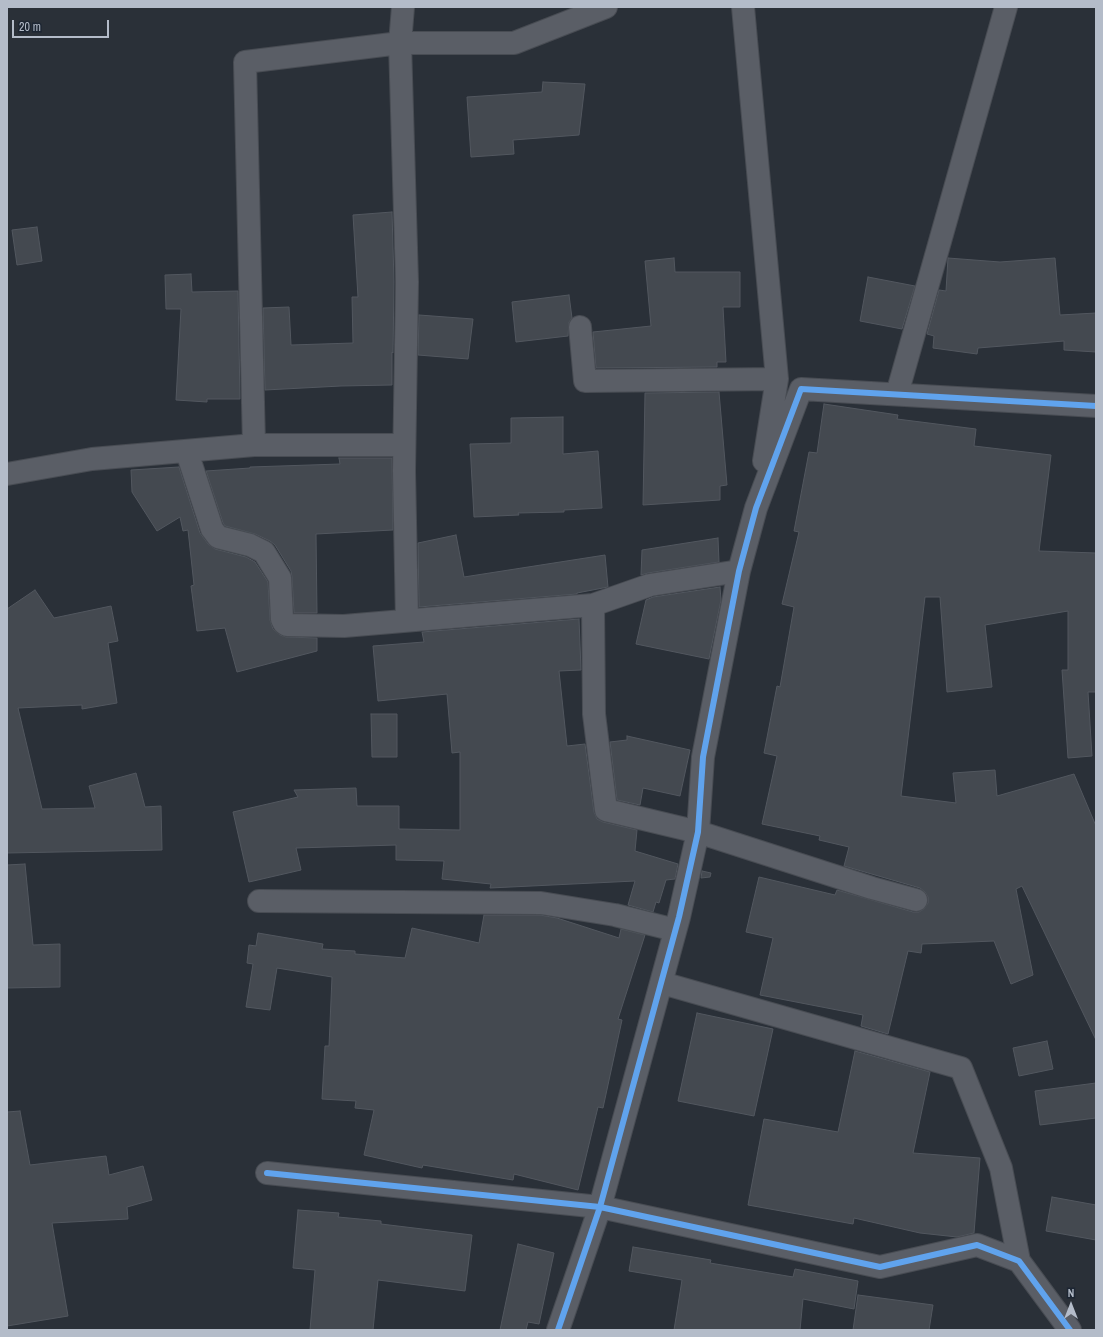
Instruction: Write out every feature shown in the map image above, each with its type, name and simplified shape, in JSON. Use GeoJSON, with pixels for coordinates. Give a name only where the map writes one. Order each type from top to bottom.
{"type":"FeatureCollection","features":[{"type":"Feature","properties":{"kind":"street"},"geometry":{"type":"LineString","coordinates":[[403,7],[400,43],[406,282],[404,445],[407,620]]}},
{"type":"Feature","properties":{"kind":"street"},"geometry":{"type":"LineString","coordinates":[[254,445],[245,62],[400,43],[514,43],[606,7]]}},
{"type":"Feature","properties":{"kind":"street"},"geometry":{"type":"LineString","coordinates":[[743,7],[777,379],[756,508]]}},
{"type":"Feature","properties":{"kind":"street"},"geometry":{"type":"LineString","coordinates":[[897,394],[1006,7]]}},
{"type":"Feature","properties":{"kind":"street"},"geometry":{"type":"LineString","coordinates":[[580,327],[585,381],[777,379]]}},
{"type":"Feature","properties":{"kind":"street"},"geometry":{"type":"LineString","coordinates":[[558,1330],[600,1207],[662,983],[675,930],[698,832],[703,757],[739,571],[756,508],[801,389],[1096,406]]}},
{"type":"Feature","properties":{"kind":"street"},"geometry":{"type":"LineString","coordinates":[[7,474],[92,459],[187,452],[254,445],[404,445]]}},
{"type":"Feature","properties":{"kind":"street"},"geometry":{"type":"LineString","coordinates":[[187,452],[212,529],[218,537],[250,546],[264,552],[280,578],[282,619],[284,624],[344,626],[593,605],[650,585],[739,571]]}},
{"type":"Feature","properties":{"kind":"street"},"geometry":{"type":"LineString","coordinates":[[593,605],[594,714],[606,810],[698,832],[872,888],[916,900]]}},
{"type":"Feature","properties":{"kind":"street"},"geometry":{"type":"LineString","coordinates":[[259,901],[541,903],[615,915],[675,930]]}},
{"type":"Feature","properties":{"kind":"street"},"geometry":{"type":"LineString","coordinates":[[662,983],[961,1068],[1001,1168],[1019,1261],[1070,1330]]}},
{"type":"Feature","properties":{"kind":"street"},"geometry":{"type":"LineString","coordinates":[[267,1174],[600,1207],[880,1267],[977,1245],[1019,1261]]}},
{"type":"Feature","properties":{"kind":"building"},"geometry":{"type":"Polygon","coordinates":[[[543,82],[585,84],[579,135],[513,140],[514,154],[471,157],[467,97],[542,92],[543,82]]]}},
{"type":"Feature","properties":{"kind":"building"},"geometry":{"type":"Polygon","coordinates":[[[392,212],[394,282],[392,385],[265,390],[263,308],[289,307],[291,345],[353,343],[352,297],[358,297],[353,215],[392,212]]]}},
{"type":"Feature","properties":{"kind":"building"},"geometry":{"type":"Polygon","coordinates":[[[37,227],[42,261],[17,265],[12,230],[37,227]]]}},
{"type":"Feature","properties":{"kind":"building"},"geometry":{"type":"Polygon","coordinates":[[[674,258],[675,272],[740,272],[740,307],[723,307],[726,362],[717,362],[717,367],[596,368],[593,332],[651,326],[645,261],[674,258]]]}},
{"type":"Feature","properties":{"kind":"building"},"geometry":{"type":"Polygon","coordinates":[[[948,258],[1000,262],[1055,258],[1060,315],[1096,313],[1096,352],[1064,350],[1064,341],[978,348],[977,354],[933,348],[934,336],[927,334],[939,290],[946,291],[948,258]]]}},
{"type":"Feature","properties":{"kind":"building"},"geometry":{"type":"Polygon","coordinates":[[[191,274],[192,292],[238,291],[240,399],[207,399],[207,402],[176,400],[181,309],[166,309],[165,275],[191,274]]]}},
{"type":"Feature","properties":{"kind":"building"},"geometry":{"type":"Polygon","coordinates":[[[868,277],[915,286],[902,329],[860,321],[868,277]]]}},
{"type":"Feature","properties":{"kind":"building"},"geometry":{"type":"Polygon","coordinates":[[[569,295],[572,318],[569,322],[568,336],[516,342],[512,302],[569,295]]]}},
{"type":"Feature","properties":{"kind":"building"},"geometry":{"type":"Polygon","coordinates":[[[419,315],[473,319],[468,359],[418,355],[419,315]]]}},
{"type":"Feature","properties":{"kind":"building"},"geometry":{"type":"Polygon","coordinates":[[[719,392],[727,485],[720,486],[720,500],[643,505],[645,393],[719,392]]]}},
{"type":"Feature","properties":{"kind":"building"},"geometry":{"type":"Polygon","coordinates":[[[824,404],[898,415],[897,419],[976,429],[974,446],[1051,455],[1039,551],[1096,553],[1096,692],[1088,692],[1092,756],[1068,758],[1062,670],[1068,670],[1068,611],[985,625],[992,687],[947,692],[940,597],[925,597],[901,796],[956,803],[953,773],[995,770],[997,796],[1074,774],[1096,826],[1096,1040],[1022,886],[1016,889],[1033,975],[1011,984],[994,941],[922,944],[921,953],[908,951],[888,1034],[861,1026],[863,1015],[760,995],[773,938],[746,932],[759,877],[835,895],[837,890],[913,912],[919,912],[924,909],[928,903],[928,897],[920,888],[844,866],[849,847],[819,840],[820,836],[762,824],[777,756],[764,753],[777,686],[780,687],[794,607],[782,604],[799,532],[794,531],[809,452],[817,453],[824,404]]]}},
{"type":"Feature","properties":{"kind":"building"},"geometry":{"type":"Polygon","coordinates":[[[563,417],[563,454],[598,451],[602,508],[564,510],[564,512],[518,513],[519,515],[474,517],[470,444],[511,443],[511,418],[563,417]]]}},
{"type":"Feature","properties":{"kind":"building"},"geometry":{"type":"Polygon","coordinates":[[[339,458],[392,458],[393,530],[316,534],[317,613],[294,613],[291,571],[275,545],[255,534],[225,526],[206,471],[250,467],[340,464],[339,458]]]}},
{"type":"Feature","properties":{"kind":"building"},"geometry":{"type":"Polygon","coordinates":[[[179,467],[200,533],[208,544],[215,549],[246,557],[255,562],[268,582],[270,620],[273,629],[280,635],[286,637],[317,638],[317,651],[237,672],[225,628],[197,631],[191,586],[194,585],[188,530],[183,531],[180,517],[157,531],[132,492],[131,470],[179,467]]]}},
{"type":"Feature","properties":{"kind":"building"},"geometry":{"type":"Polygon","coordinates":[[[456,535],[464,577],[605,555],[608,587],[577,594],[419,607],[418,543],[456,535]]]}},
{"type":"Feature","properties":{"kind":"building"},"geometry":{"type":"Polygon","coordinates":[[[718,538],[719,562],[641,575],[642,550],[718,538]]]}},
{"type":"Feature","properties":{"kind":"building"},"geometry":{"type":"Polygon","coordinates":[[[720,587],[721,600],[709,659],[636,644],[646,600],[653,597],[720,587]]]}},
{"type":"Feature","properties":{"kind":"building"},"geometry":{"type":"Polygon","coordinates":[[[35,590],[54,618],[111,606],[118,641],[108,643],[117,703],[82,709],[82,705],[18,708],[42,809],[95,808],[89,786],[136,773],[145,807],[161,806],[162,850],[7,853],[7,609],[35,590]]]}},
{"type":"Feature","properties":{"kind":"building"},"geometry":{"type":"Polygon","coordinates":[[[579,619],[581,670],[559,671],[567,746],[585,744],[594,812],[597,819],[603,822],[637,830],[635,851],[678,864],[675,879],[666,880],[659,903],[656,902],[653,912],[628,905],[635,881],[490,888],[491,884],[442,879],[444,861],[396,860],[396,845],[296,848],[301,870],[249,882],[233,812],[298,797],[294,790],[356,788],[357,806],[399,806],[399,829],[460,830],[460,752],[452,753],[447,694],[378,701],[373,646],[424,642],[422,632],[579,619]]]}},
{"type":"Feature","properties":{"kind":"building"},"geometry":{"type":"Polygon","coordinates":[[[371,714],[397,714],[397,757],[372,757],[371,714]]]}},
{"type":"Feature","properties":{"kind":"building"},"geometry":{"type":"Polygon","coordinates":[[[627,736],[690,750],[680,796],[643,788],[640,805],[617,800],[610,742],[627,740],[627,736]]]}},
{"type":"Feature","properties":{"kind":"building"},"geometry":{"type":"Polygon","coordinates":[[[25,864],[33,945],[60,944],[60,987],[7,988],[7,865],[25,864]]]}},
{"type":"Feature","properties":{"kind":"building"},"geometry":{"type":"Polygon","coordinates":[[[702,871],[711,873],[710,877],[701,878],[702,871]]]}},
{"type":"Feature","properties":{"kind":"building"},"geometry":{"type":"Polygon","coordinates":[[[484,915],[540,915],[557,918],[619,938],[621,929],[645,935],[618,1019],[622,1020],[603,1108],[598,1107],[578,1190],[514,1174],[513,1180],[423,1165],[422,1168],[364,1155],[374,1110],[355,1108],[356,1101],[322,1099],[325,1046],[329,1046],[332,977],[277,968],[270,1010],[246,1007],[253,964],[247,963],[249,945],[256,946],[258,933],[323,944],[322,949],[355,951],[355,954],[405,958],[412,928],[479,943],[484,915]]]}},
{"type":"Feature","properties":{"kind":"building"},"geometry":{"type":"Polygon","coordinates":[[[697,1013],[773,1029],[754,1116],[678,1101],[697,1013]]]}},
{"type":"Feature","properties":{"kind":"building"},"geometry":{"type":"Polygon","coordinates":[[[1047,1041],[1053,1069],[1019,1076],[1013,1048],[1047,1041]]]}},
{"type":"Feature","properties":{"kind":"building"},"geometry":{"type":"Polygon","coordinates":[[[855,1051],[930,1072],[913,1153],[980,1158],[974,1233],[957,1237],[920,1233],[854,1218],[853,1224],[748,1205],[764,1119],[838,1132],[855,1051]]]}},
{"type":"Feature","properties":{"kind":"building"},"geometry":{"type":"Polygon","coordinates":[[[1096,1083],[1096,1118],[1040,1125],[1035,1091],[1096,1083]]]}},
{"type":"Feature","properties":{"kind":"building"},"geometry":{"type":"Polygon","coordinates":[[[20,1111],[30,1165],[106,1156],[109,1175],[143,1166],[152,1200],[127,1207],[128,1219],[52,1223],[68,1316],[7,1326],[7,1112],[20,1111]]]}},
{"type":"Feature","properties":{"kind":"building"},"geometry":{"type":"Polygon","coordinates":[[[1052,1197],[1096,1205],[1096,1240],[1046,1231],[1052,1197]]]}},
{"type":"Feature","properties":{"kind":"building"},"geometry":{"type":"Polygon","coordinates":[[[298,1210],[339,1213],[338,1217],[381,1221],[381,1224],[472,1235],[465,1291],[378,1280],[373,1330],[310,1330],[315,1270],[293,1268],[298,1210]]]}},
{"type":"Feature","properties":{"kind":"building"},"geometry":{"type":"Polygon","coordinates":[[[518,1244],[554,1253],[539,1324],[528,1322],[526,1330],[500,1330],[518,1244]]]}},
{"type":"Feature","properties":{"kind":"building"},"geometry":{"type":"Polygon","coordinates":[[[633,1247],[711,1260],[710,1263],[793,1277],[795,1269],[858,1281],[854,1309],[803,1299],[800,1330],[674,1330],[682,1280],[629,1271],[633,1247]]]}},
{"type":"Feature","properties":{"kind":"building"},"geometry":{"type":"Polygon","coordinates":[[[858,1295],[933,1305],[929,1330],[853,1330],[858,1295]]]}},
{"type":"Feature","properties":{"kind":"cycle path"},"geometry":{"type":"LineString","coordinates":[[558,1330],[600,1207],[679,917],[698,832],[703,757],[739,571],[756,508],[801,389],[1096,406]]}},
{"type":"Feature","properties":{"kind":"cycle path"},"geometry":{"type":"LineString","coordinates":[[267,1173],[600,1207],[880,1267],[977,1245],[1019,1261],[1070,1330]]}}]}
